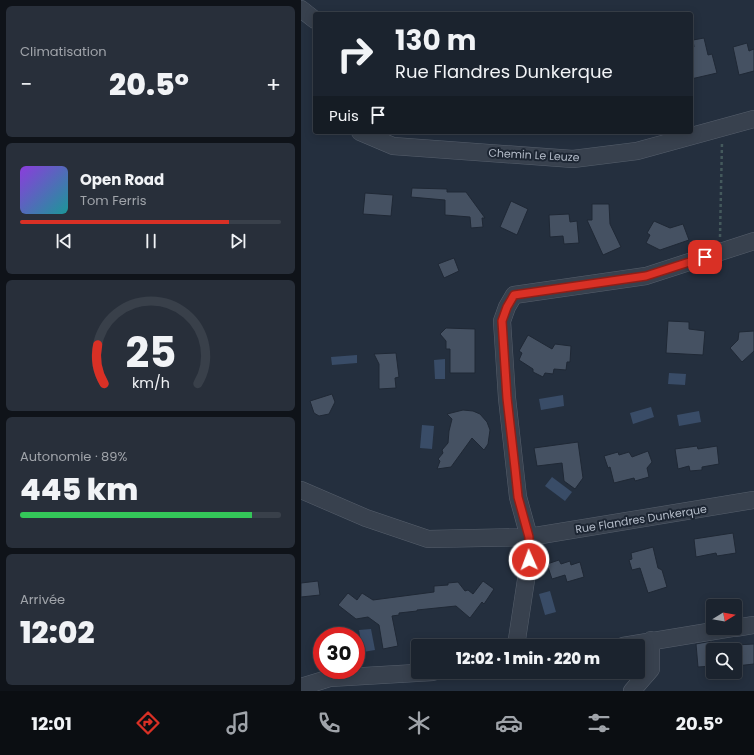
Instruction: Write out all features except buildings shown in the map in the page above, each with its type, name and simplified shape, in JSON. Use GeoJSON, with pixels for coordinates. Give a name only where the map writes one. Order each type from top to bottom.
{"type":"FeatureCollection","features":[{"type":"Feature","properties":{"kind":"street"},"geometry":{"type":"LineString","coordinates":[[301,9],[313,18]]}},
{"type":"Feature","properties":{"kind":"street","name":"Chemin Le Leuze"},"geometry":{"type":"LineString","coordinates":[[365,134],[393,146],[573,159],[637,151],[754,119]]}},
{"type":"Feature","properties":{"kind":"street"},"geometry":{"type":"LineString","coordinates":[[518,639],[529,560],[529,537],[518,497],[507,398],[502,321],[507,307],[514,295],[646,276],[754,241]]}},
{"type":"Feature","properties":{"kind":"street","name":"Rue Flandres Dunkerque"},"geometry":{"type":"LineString","coordinates":[[301,490],[366,518],[428,540],[529,537],[754,500]]}},
{"type":"Feature","properties":{"kind":"street"},"geometry":{"type":"LineString","coordinates":[[742,627],[754,625]]}},
{"type":"Feature","properties":{"kind":"street"},"geometry":{"type":"LineString","coordinates":[[645,641],[706,632]]}},
{"type":"Feature","properties":{"kind":"street"},"geometry":{"type":"LineString","coordinates":[[632,691],[651,669],[651,640]]}},
{"type":"Feature","properties":{"kind":"street"},"geometry":{"type":"LineString","coordinates":[[301,687],[330,678],[411,673]]}},
{"type":"Feature","properties":{"kind":"path"},"geometry":{"type":"LineString","coordinates":[[720,252],[722,128]]}},
{"type":"Feature","properties":{"kind":"water"},"geometry":{"type":"Polygon","coordinates":[[[357,355],[357,363],[332,365],[331,357],[357,355]]]}},
{"type":"Feature","properties":{"kind":"water"},"geometry":{"type":"Polygon","coordinates":[[[445,359],[445,379],[435,379],[434,360],[445,359]]]}},
{"type":"Feature","properties":{"kind":"water"},"geometry":{"type":"Polygon","coordinates":[[[669,373],[686,374],[685,385],[668,384],[669,373]]]}},
{"type":"Feature","properties":{"kind":"water"},"geometry":{"type":"Polygon","coordinates":[[[563,395],[564,406],[541,410],[539,399],[563,395]]]}},
{"type":"Feature","properties":{"kind":"water"},"geometry":{"type":"Polygon","coordinates":[[[651,407],[654,417],[633,424],[630,413],[651,407]]]}},
{"type":"Feature","properties":{"kind":"water"},"geometry":{"type":"Polygon","coordinates":[[[699,411],[701,422],[679,426],[677,415],[699,411]]]}},
{"type":"Feature","properties":{"kind":"water"},"geometry":{"type":"Polygon","coordinates":[[[422,425],[434,426],[432,449],[420,448],[422,425]]]}},
{"type":"Feature","properties":{"kind":"water"},"geometry":{"type":"Polygon","coordinates":[[[552,477],[572,492],[565,501],[545,486],[552,477]]]}},
{"type":"Feature","properties":{"kind":"water"},"geometry":{"type":"Polygon","coordinates":[[[550,591],[556,612],[545,615],[539,594],[550,591]]]}},
{"type":"Feature","properties":{"kind":"water"},"geometry":{"type":"Polygon","coordinates":[[[371,629],[375,650],[365,652],[365,630],[371,629]]]}},
{"type":"Feature","properties":{"kind":"route"},"geometry":{"type":"LineString","coordinates":[[529,560],[529,537],[518,497],[507,398],[502,321],[507,307],[514,295],[646,276],[705,257]]}}]}
